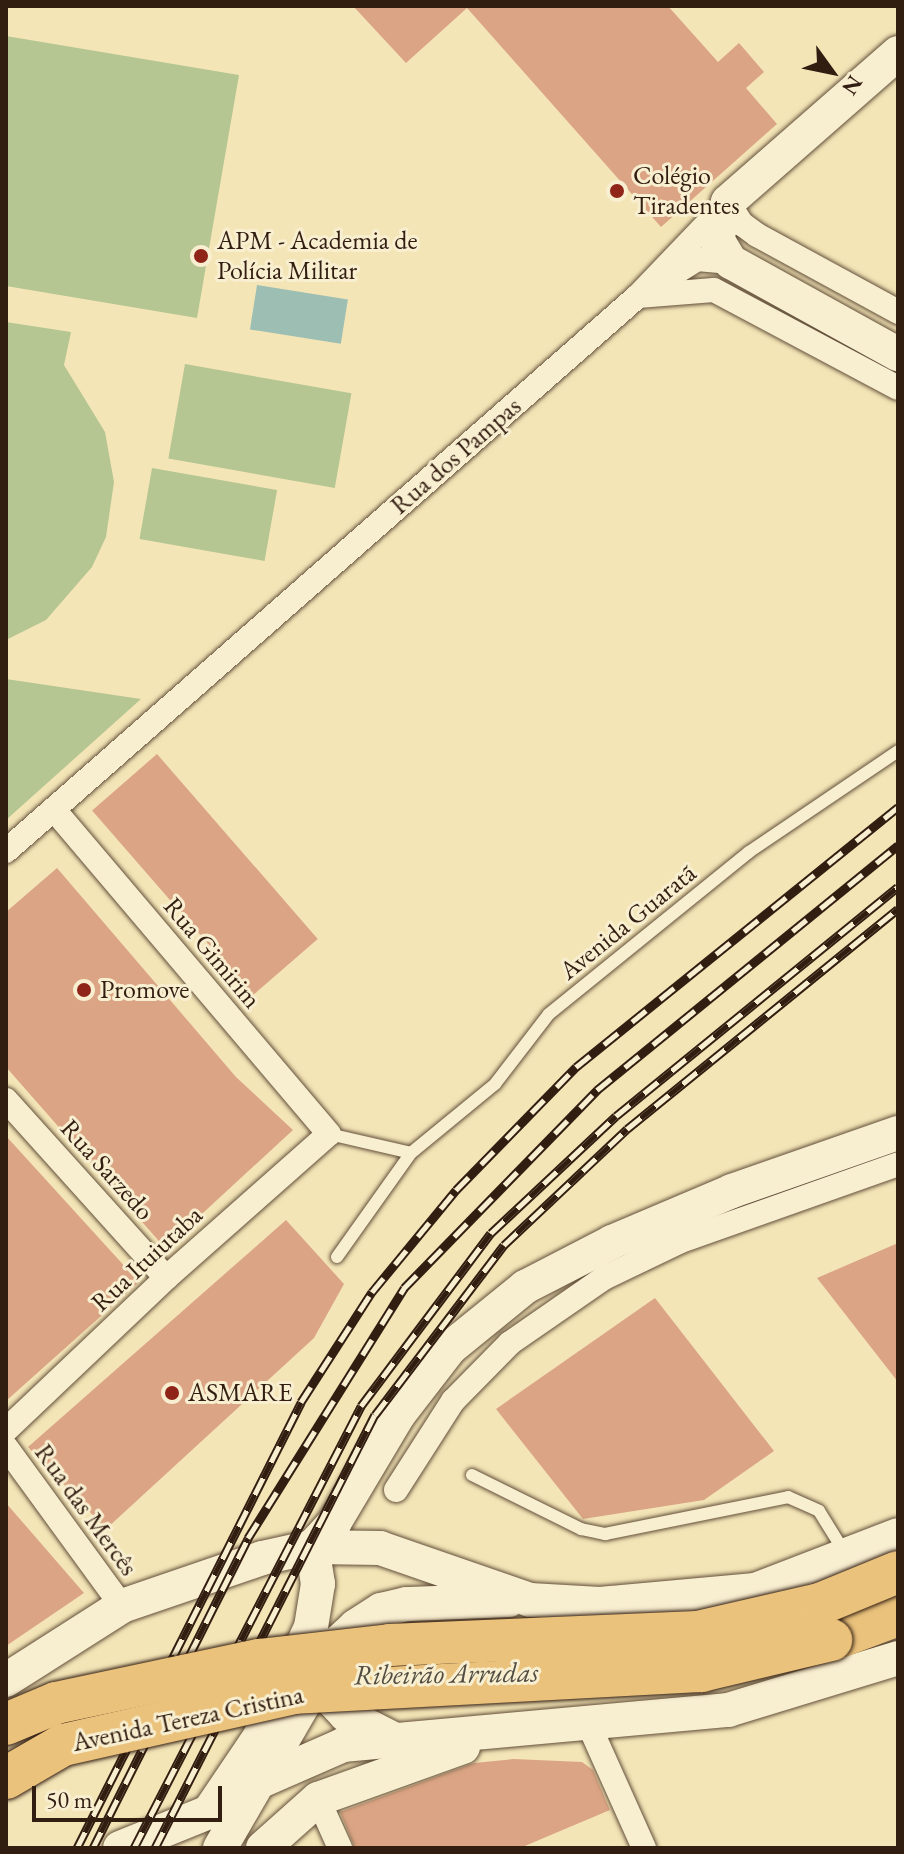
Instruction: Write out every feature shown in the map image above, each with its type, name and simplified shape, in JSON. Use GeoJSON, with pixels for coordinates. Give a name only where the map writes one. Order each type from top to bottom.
{"type":"FeatureCollection","features":[{"type":"Feature","properties":{"kind":"highway","name":"Avenida Tereza Cristina"},"geometry":{"type":"LineString","coordinates":[[6,1724],[56,1703],[259,1660],[390,1645],[698,1632],[820,1604],[898,1572]]}},
{"type":"Feature","properties":{"kind":"highway","name":"Avenida Tereza Cristina"},"geometry":{"type":"LineString","coordinates":[[6,1778],[63,1745],[294,1693],[701,1671],[831,1640],[898,1615]]}},
{"type":"Feature","properties":{"kind":"main road","name":"Rua dos Pampas"},"geometry":{"type":"LineString","coordinates":[[728,202],[898,53]]}},
{"type":"Feature","properties":{"kind":"main road"},"geometry":{"type":"LineString","coordinates":[[728,202],[717,239],[744,269],[898,354]]}},
{"type":"Feature","properties":{"kind":"main road"},"geometry":{"type":"LineString","coordinates":[[312,1547],[334,1523],[399,1414],[450,1348],[525,1287],[612,1242],[732,1191],[898,1133]]}},
{"type":"Feature","properties":{"kind":"main road"},"geometry":{"type":"LineString","coordinates":[[220,1848],[318,1685],[340,1641],[381,1610],[407,1604],[681,1600],[755,1590],[898,1535]]}},
{"type":"Feature","properties":{"kind":"main road"},"geometry":{"type":"LineString","coordinates":[[209,1812],[259,1738],[311,1627],[318,1584],[312,1547]]}},
{"type":"Feature","properties":{"kind":"main road"},"geometry":{"type":"LineString","coordinates":[[6,1680],[122,1606],[262,1558],[312,1547],[380,1548],[530,1600]]}},
{"type":"Feature","properties":{"kind":"main road"},"geometry":{"type":"LineString","coordinates":[[120,1848],[209,1812],[268,1770],[343,1745],[728,1710],[898,1658]]}},
{"type":"Feature","properties":{"kind":"main road"},"geometry":{"type":"LineString","coordinates":[[318,1685],[346,1715],[395,1740]]}},
{"type":"Feature","properties":{"kind":"main road"},"geometry":{"type":"LineString","coordinates":[[263,1848],[318,1799],[506,1732]]}},
{"type":"Feature","properties":{"kind":"street","name":"Rua dos Pampas"},"geometry":{"type":"LineString","coordinates":[[6,851],[638,296],[728,202]]}},
{"type":"Feature","properties":{"kind":"street"},"geometry":{"type":"LineString","coordinates":[[728,202],[742,224],[757,235],[898,312]]}},
{"type":"Feature","properties":{"kind":"street"},"geometry":{"type":"LineString","coordinates":[[638,296],[697,259],[744,269]]}},
{"type":"Feature","properties":{"kind":"street"},"geometry":{"type":"LineString","coordinates":[[638,296],[714,290],[898,388]]}},
{"type":"Feature","properties":{"kind":"street","name":"Rua Gimirim"},"geometry":{"type":"LineString","coordinates":[[53,809],[329,1134]]}},
{"type":"Feature","properties":{"kind":"street","name":"Rua Sarzedo"},"geometry":{"type":"LineString","coordinates":[[6,1100],[166,1278]]}},
{"type":"Feature","properties":{"kind":"street","name":"Rua Ituiutaba"},"geometry":{"type":"LineString","coordinates":[[6,1430],[166,1278],[329,1134]]}},
{"type":"Feature","properties":{"kind":"street"},"geometry":{"type":"LineString","coordinates":[[396,1490],[453,1401],[510,1343],[604,1278],[681,1241],[898,1164]]}},
{"type":"Feature","properties":{"kind":"street","name":"Rua das Mercês"},"geometry":{"type":"LineString","coordinates":[[6,1447],[122,1606]]}},
{"type":"Feature","properties":{"kind":"street"},"geometry":{"type":"LineString","coordinates":[[589,1725],[644,1848]]}},
{"type":"Feature","properties":{"kind":"street"},"geometry":{"type":"LineString","coordinates":[[318,1799],[340,1848]]}},
{"type":"Feature","properties":{"kind":"lane","name":"Avenida Guaratã"},"geometry":{"type":"LineString","coordinates":[[337,1257],[411,1153],[495,1084],[549,1014],[612,959],[749,852],[898,751]]}},
{"type":"Feature","properties":{"kind":"lane"},"geometry":{"type":"LineString","coordinates":[[329,1134],[411,1153]]}},
{"type":"Feature","properties":{"kind":"lane"},"geometry":{"type":"LineString","coordinates":[[472,1475],[581,1529],[605,1534],[788,1497],[819,1511],[847,1556]]}},
{"type":"Feature","properties":{"kind":"green space"},"geometry":{"type":"Polygon","coordinates":[[[6,36],[239,75],[197,318],[6,286],[6,36]]]}},
{"type":"Feature","properties":{"kind":"green space"},"geometry":{"type":"Polygon","coordinates":[[[6,322],[71,332],[64,365],[105,432],[114,482],[106,537],[92,567],[46,620],[6,640],[6,322]]]}},
{"type":"Feature","properties":{"kind":"green space"},"geometry":{"type":"Polygon","coordinates":[[[185,364],[351,393],[335,488],[168,459],[185,364]]]}},
{"type":"Feature","properties":{"kind":"green space"},"geometry":{"type":"Polygon","coordinates":[[[152,468],[277,490],[265,561],[139,539],[152,468]]]}},
{"type":"Feature","properties":{"kind":"green space"},"geometry":{"type":"Polygon","coordinates":[[[6,679],[141,699],[6,820],[6,679]]]}},
{"type":"Feature","properties":{"kind":"water"},"geometry":{"type":"Polygon","coordinates":[[[257,285],[348,299],[341,344],[250,329],[257,285]]]}},
{"type":"Feature","properties":{"kind":"building"},"geometry":{"type":"Polygon","coordinates":[[[353,6],[668,6],[718,62],[739,43],[764,72],[746,88],[777,124],[661,227],[467,8],[406,63],[353,6]]]}},
{"type":"Feature","properties":{"kind":"building"},"geometry":{"type":"Polygon","coordinates":[[[157,754],[318,939],[253,995],[92,810],[157,754]]]}},
{"type":"Feature","properties":{"kind":"building","name":"Promove"},"geometry":{"type":"Polygon","coordinates":[[[57,868],[236,1077],[293,1130],[165,1248],[6,1067],[6,912],[57,868]]]}},
{"type":"Feature","properties":{"kind":"building"},"geometry":{"type":"Polygon","coordinates":[[[6,1136],[139,1282],[6,1401],[6,1136]]]}},
{"type":"Feature","properties":{"kind":"building","name":"ASMARE"},"geometry":{"type":"Polygon","coordinates":[[[286,1220],[344,1284],[314,1338],[106,1529],[28,1447],[286,1220]]]}},
{"type":"Feature","properties":{"kind":"building"},"geometry":{"type":"Polygon","coordinates":[[[898,1243],[898,1382],[817,1278],[898,1243]]]}},
{"type":"Feature","properties":{"kind":"building"},"geometry":{"type":"Polygon","coordinates":[[[655,1298],[774,1451],[704,1500],[583,1519],[496,1409],[655,1298]]]}},
{"type":"Feature","properties":{"kind":"building"},"geometry":{"type":"Polygon","coordinates":[[[6,1503],[84,1593],[6,1646],[6,1503]]]}},
{"type":"Feature","properties":{"kind":"building"},"geometry":{"type":"Polygon","coordinates":[[[514,1759],[582,1762],[593,1770],[610,1810],[520,1848],[355,1848],[340,1812],[474,1763],[514,1759]]]}},
{"type":"Feature","properties":{"kind":"railway"},"geometry":{"type":"LineString","coordinates":[[77,1848],[301,1402],[372,1292],[456,1190],[576,1067],[898,807]]}},
{"type":"Feature","properties":{"kind":"railway"},"geometry":{"type":"LineString","coordinates":[[93,1848],[248,1538],[404,1288],[597,1090],[898,845]]}},
{"type":"Feature","properties":{"kind":"railway"},"geometry":{"type":"LineString","coordinates":[[134,1848],[361,1406],[491,1233],[616,1116],[898,887]]}},
{"type":"Feature","properties":{"kind":"railway"},"geometry":{"type":"LineString","coordinates":[[155,1848],[375,1415],[504,1245],[627,1129],[898,909]]}},
{"type":"Feature","properties":{"kind":"place","name":"Colégio Tiradentes"},"geometry":{"type":"Point","coordinates":[617,191]}},
{"type":"Feature","properties":{"kind":"place","name":"APM - Academia de Polícia Militar"},"geometry":{"type":"Point","coordinates":[201,256]}},
{"type":"Feature","properties":{"kind":"place","name":"Promove"},"geometry":{"type":"Point","coordinates":[84,990]}},
{"type":"Feature","properties":{"kind":"place","name":"ASMARE"},"geometry":{"type":"Point","coordinates":[172,1393]}},
{"type":"Feature","properties":{"kind":"water label","name":"Ribeirão Arrudas"},"geometry":{"type":"Point","coordinates":[446,1673]}}]}
